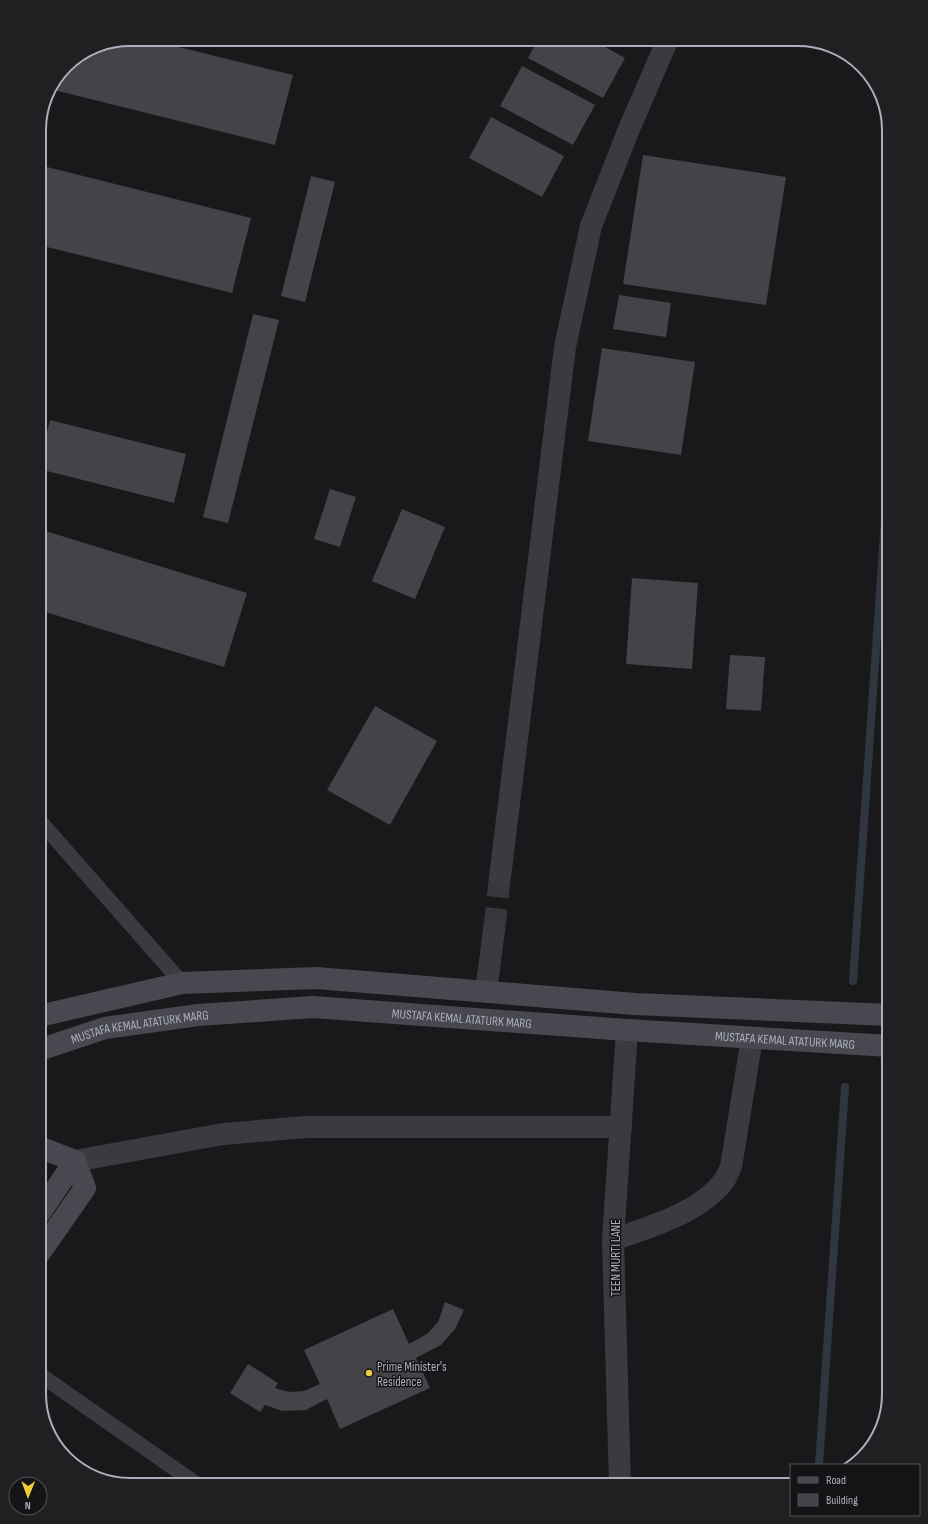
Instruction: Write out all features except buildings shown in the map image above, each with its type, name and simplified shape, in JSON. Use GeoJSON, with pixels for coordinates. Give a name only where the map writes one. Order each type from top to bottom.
{"type":"FeatureCollection","features":[{"type":"Feature","properties":{"kind":"main road","name":"MUSTAFA KEMAL ATATURK MARG"},"geometry":{"type":"LineString","coordinates":[[46,1014],[182,983],[316,978],[635,1004],[882,1015]]}},
{"type":"Feature","properties":{"kind":"main road","name":"MUSTAFA KEMAL ATATURK MARG"},"geometry":{"type":"LineString","coordinates":[[46,1048],[105,1028],[198,1015],[313,1007],[627,1030],[882,1046]]}},
{"type":"Feature","properties":{"kind":"main road"},"geometry":{"type":"LineString","coordinates":[[46,1149],[75,1161],[85,1188],[46,1244]]}},
{"type":"Feature","properties":{"kind":"main road"},"geometry":{"type":"LineString","coordinates":[[46,1204],[75,1161]]}},
{"type":"Feature","properties":{"kind":"street"},"geometry":{"type":"LineString","coordinates":[[500,877],[565,347],[590,226],[629,128],[665,46]]}},
{"type":"Feature","properties":{"kind":"street"},"geometry":{"type":"LineString","coordinates":[[486,992],[494,930]]}},
{"type":"Feature","properties":{"kind":"street","name":"TEEN MURTI LANE"},"geometry":{"type":"LineString","coordinates":[[620,1478],[614,1240],[627,1030]]}},
{"type":"Feature","properties":{"kind":"street"},"geometry":{"type":"LineString","coordinates":[[614,1240],[688,1210],[708,1196],[724,1180],[731,1167],[752,1038]]}},
{"type":"Feature","properties":{"kind":"street"},"geometry":{"type":"LineString","coordinates":[[75,1161],[223,1134],[305,1127],[621,1127]]}},
{"type":"Feature","properties":{"kind":"lane"},"geometry":{"type":"LineString","coordinates":[[46,828],[182,983]]}},
{"type":"Feature","properties":{"kind":"lane"},"geometry":{"type":"LineString","coordinates":[[46,1379],[188,1478]]}},
{"type":"Feature","properties":{"kind":"waterway"},"geometry":{"type":"LineString","coordinates":[[853,981],[882,562]]}},
{"type":"Feature","properties":{"kind":"waterway"},"geometry":{"type":"LineString","coordinates":[[819,1464],[845,1087]]}},
{"type":"Feature","properties":{"kind":"tunnel"},"geometry":{"type":"LineString","coordinates":[[494,930],[500,877]]}},
{"type":"Feature","properties":{"kind":"place","name":"Prime Minister's Residence"},"geometry":{"type":"Point","coordinates":[369,1373]}}]}
